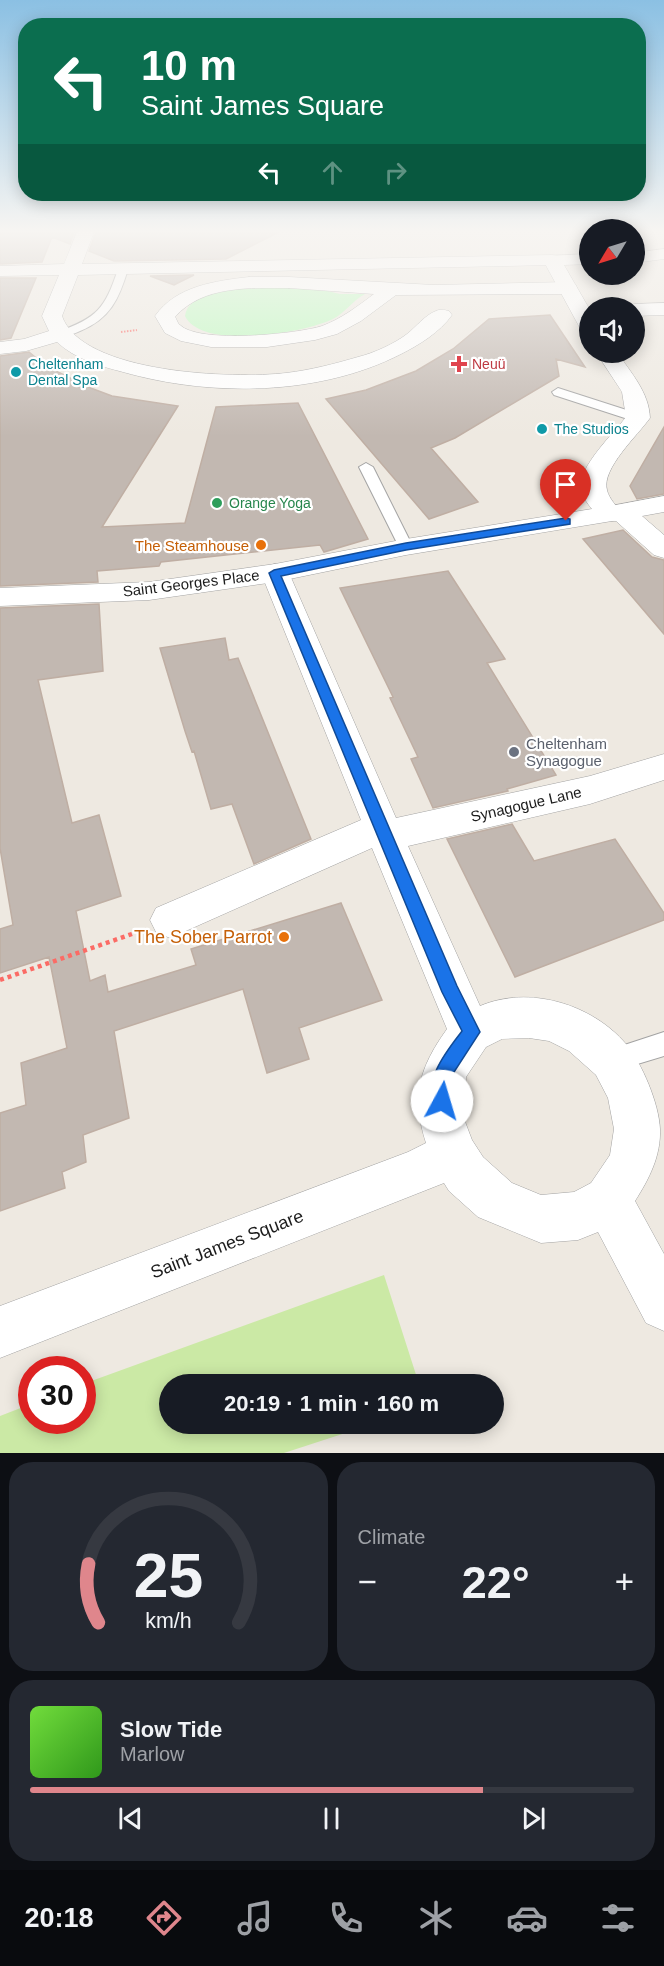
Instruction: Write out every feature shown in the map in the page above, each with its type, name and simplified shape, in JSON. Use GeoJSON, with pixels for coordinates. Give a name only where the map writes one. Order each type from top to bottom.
{"type":"FeatureCollection","features":[{"type":"Feature","properties":{"kind":"street"},"geometry":{"type":"LineString","coordinates":[[58,300],[52,316],[54,327],[67,341],[100,359],[144,373],[197,380],[254,381],[311,376],[362,363],[404,346],[433,326],[442,315]]}},
{"type":"Feature","properties":{"kind":"street"},"geometry":{"type":"LineString","coordinates":[[182,300],[165,316],[165,321],[173,330],[211,340],[253,343],[292,340],[341,326],[378,300]]}},
{"type":"Feature","properties":{"kind":"street"},"geometry":{"type":"LineString","coordinates":[[645,310],[664,309]]}},
{"type":"Feature","properties":{"kind":"street"},"geometry":{"type":"LineString","coordinates":[[0,348],[26,345],[61,334]]}},
{"type":"Feature","properties":{"kind":"street"},"geometry":{"type":"LineString","coordinates":[[613,363],[634,395],[639,411],[638,418],[596,472],[593,483],[595,496],[664,549]]}},
{"type":"Feature","properties":{"kind":"street","name":"Saint Georges Place"},"geometry":{"type":"LineString","coordinates":[[0,597],[148,591],[274,573],[406,547],[664,504]]}},
{"type":"Feature","properties":{"kind":"street"},"geometry":{"type":"LineString","coordinates":[[274,573],[451,992],[471,1032]]}},
{"type":"Feature","properties":{"kind":"street","name":"Synagogue Lane"},"geometry":{"type":"LineString","coordinates":[[170,920],[384,832],[590,790],[664,767]]}},
{"type":"Feature","properties":{"kind":"street"},"geometry":{"type":"LineString","coordinates":[[530,1017],[554,1021],[584,1036],[611,1060],[629,1092],[637,1129],[633,1164],[608,1200],[578,1216],[541,1219],[495,1200],[466,1174],[453,1154],[441,1119],[442,1084],[446,1068],[471,1032],[499,1019],[530,1017]]}},
{"type":"Feature","properties":{"kind":"street","name":"Saint James Square"},"geometry":{"type":"LineString","coordinates":[[0,1332],[418,1171],[453,1154]]}},
{"type":"Feature","properties":{"kind":"street"},"geometry":{"type":"LineString","coordinates":[[608,1200],[664,1305]]}},
{"type":"Feature","properties":{"kind":"lane"},"geometry":{"type":"LineString","coordinates":[[61,334],[88,325],[104,315],[112,300]]}},
{"type":"Feature","properties":{"kind":"lane"},"geometry":{"type":"LineString","coordinates":[[558,392],[638,418]]}},
{"type":"Feature","properties":{"kind":"lane"},"geometry":{"type":"LineString","coordinates":[[366,467],[406,547]]}},
{"type":"Feature","properties":{"kind":"lane"},"geometry":{"type":"LineString","coordinates":[[611,1060],[664,1044]]}},
{"type":"Feature","properties":{"kind":"path"},"geometry":{"type":"LineString","coordinates":[[0,980],[170,920]]}},
{"type":"Feature","properties":{"kind":"green space"},"geometry":{"type":"Polygon","coordinates":[[[196,300],[356,300],[341,314],[319,324],[254,336],[211,333],[195,327],[185,316],[189,306],[196,300]]]}},
{"type":"Feature","properties":{"kind":"green space"},"geometry":{"type":"Polygon","coordinates":[[[384,1275],[416,1374],[159,1374],[159,1434],[342,1434],[284,1453],[0,1453],[0,1416],[18,1409],[18,1434],[96,1434],[96,1379],[384,1275]]]}},
{"type":"Feature","properties":{"kind":"building"},"geometry":{"type":"Polygon","coordinates":[[[0,300],[27,300],[11,338],[0,340],[0,300]]]}},
{"type":"Feature","properties":{"kind":"building"},"geometry":{"type":"Polygon","coordinates":[[[550,315],[579,358],[579,363],[582,363],[585,367],[556,359],[559,376],[455,438],[431,448],[478,502],[429,519],[326,399],[366,390],[416,371],[453,349],[489,319],[550,315]]]}},
{"type":"Feature","properties":{"kind":"building"},"geometry":{"type":"Polygon","coordinates":[[[29,352],[46,366],[112,396],[178,406],[102,527],[185,523],[216,407],[298,403],[368,539],[324,552],[320,545],[161,562],[159,566],[97,571],[98,582],[0,586],[0,356],[29,352]]]}},
{"type":"Feature","properties":{"kind":"building"},"geometry":{"type":"Polygon","coordinates":[[[664,427],[664,494],[637,499],[630,486],[664,427]]]}},
{"type":"Feature","properties":{"kind":"building"},"geometry":{"type":"Polygon","coordinates":[[[623,530],[652,557],[664,560],[664,634],[583,539],[623,530]]]}},
{"type":"Feature","properties":{"kind":"building"},"geometry":{"type":"Polygon","coordinates":[[[448,571],[505,659],[487,663],[556,775],[507,789],[508,791],[433,808],[411,759],[418,757],[390,698],[393,697],[340,588],[448,571]]]}},
{"type":"Feature","properties":{"kind":"building"},"geometry":{"type":"Polygon","coordinates":[[[99,604],[103,671],[38,680],[72,823],[99,815],[121,896],[76,911],[90,981],[105,975],[108,992],[196,965],[191,949],[341,903],[382,1000],[299,1028],[309,1059],[267,1073],[243,989],[114,1031],[129,1118],[83,1135],[86,1162],[62,1172],[65,1188],[0,1211],[0,1113],[26,1105],[21,1063],[67,1048],[49,957],[0,973],[0,929],[13,925],[0,848],[0,608],[99,604]]]}},
{"type":"Feature","properties":{"kind":"building"},"geometry":{"type":"Polygon","coordinates":[[[225,638],[229,660],[238,658],[311,839],[254,864],[232,804],[211,809],[160,648],[225,638]]]}},
{"type":"Feature","properties":{"kind":"building"},"geometry":{"type":"Polygon","coordinates":[[[512,824],[534,861],[615,839],[664,913],[664,920],[515,977],[447,839],[512,824]]]}},
{"type":"Feature","properties":{"kind":"place","name":"Neuü"},"geometry":{"type":"Point","coordinates":[459,364]}},
{"type":"Feature","properties":{"kind":"place","name":"Cheltenham Dental Spa"},"geometry":{"type":"Point","coordinates":[16,372]}},
{"type":"Feature","properties":{"kind":"place","name":"The Studios"},"geometry":{"type":"Point","coordinates":[542,429]}},
{"type":"Feature","properties":{"kind":"place","name":"Orange Yoga"},"geometry":{"type":"Point","coordinates":[217,503]}},
{"type":"Feature","properties":{"kind":"place","name":"The Steamhouse"},"geometry":{"type":"Point","coordinates":[261,545]}},
{"type":"Feature","properties":{"kind":"place","name":"Cheltenham Synagogue"},"geometry":{"type":"Point","coordinates":[514,752]}},
{"type":"Feature","properties":{"kind":"place","name":"The Sober Parrot"},"geometry":{"type":"Point","coordinates":[284,937]}},
{"type":"Feature","properties":{"kind":"route"},"geometry":{"type":"LineString","coordinates":[[442,1101],[442,1084],[446,1068],[471,1032],[451,992],[274,573],[406,547],[566,521]]}}]}
